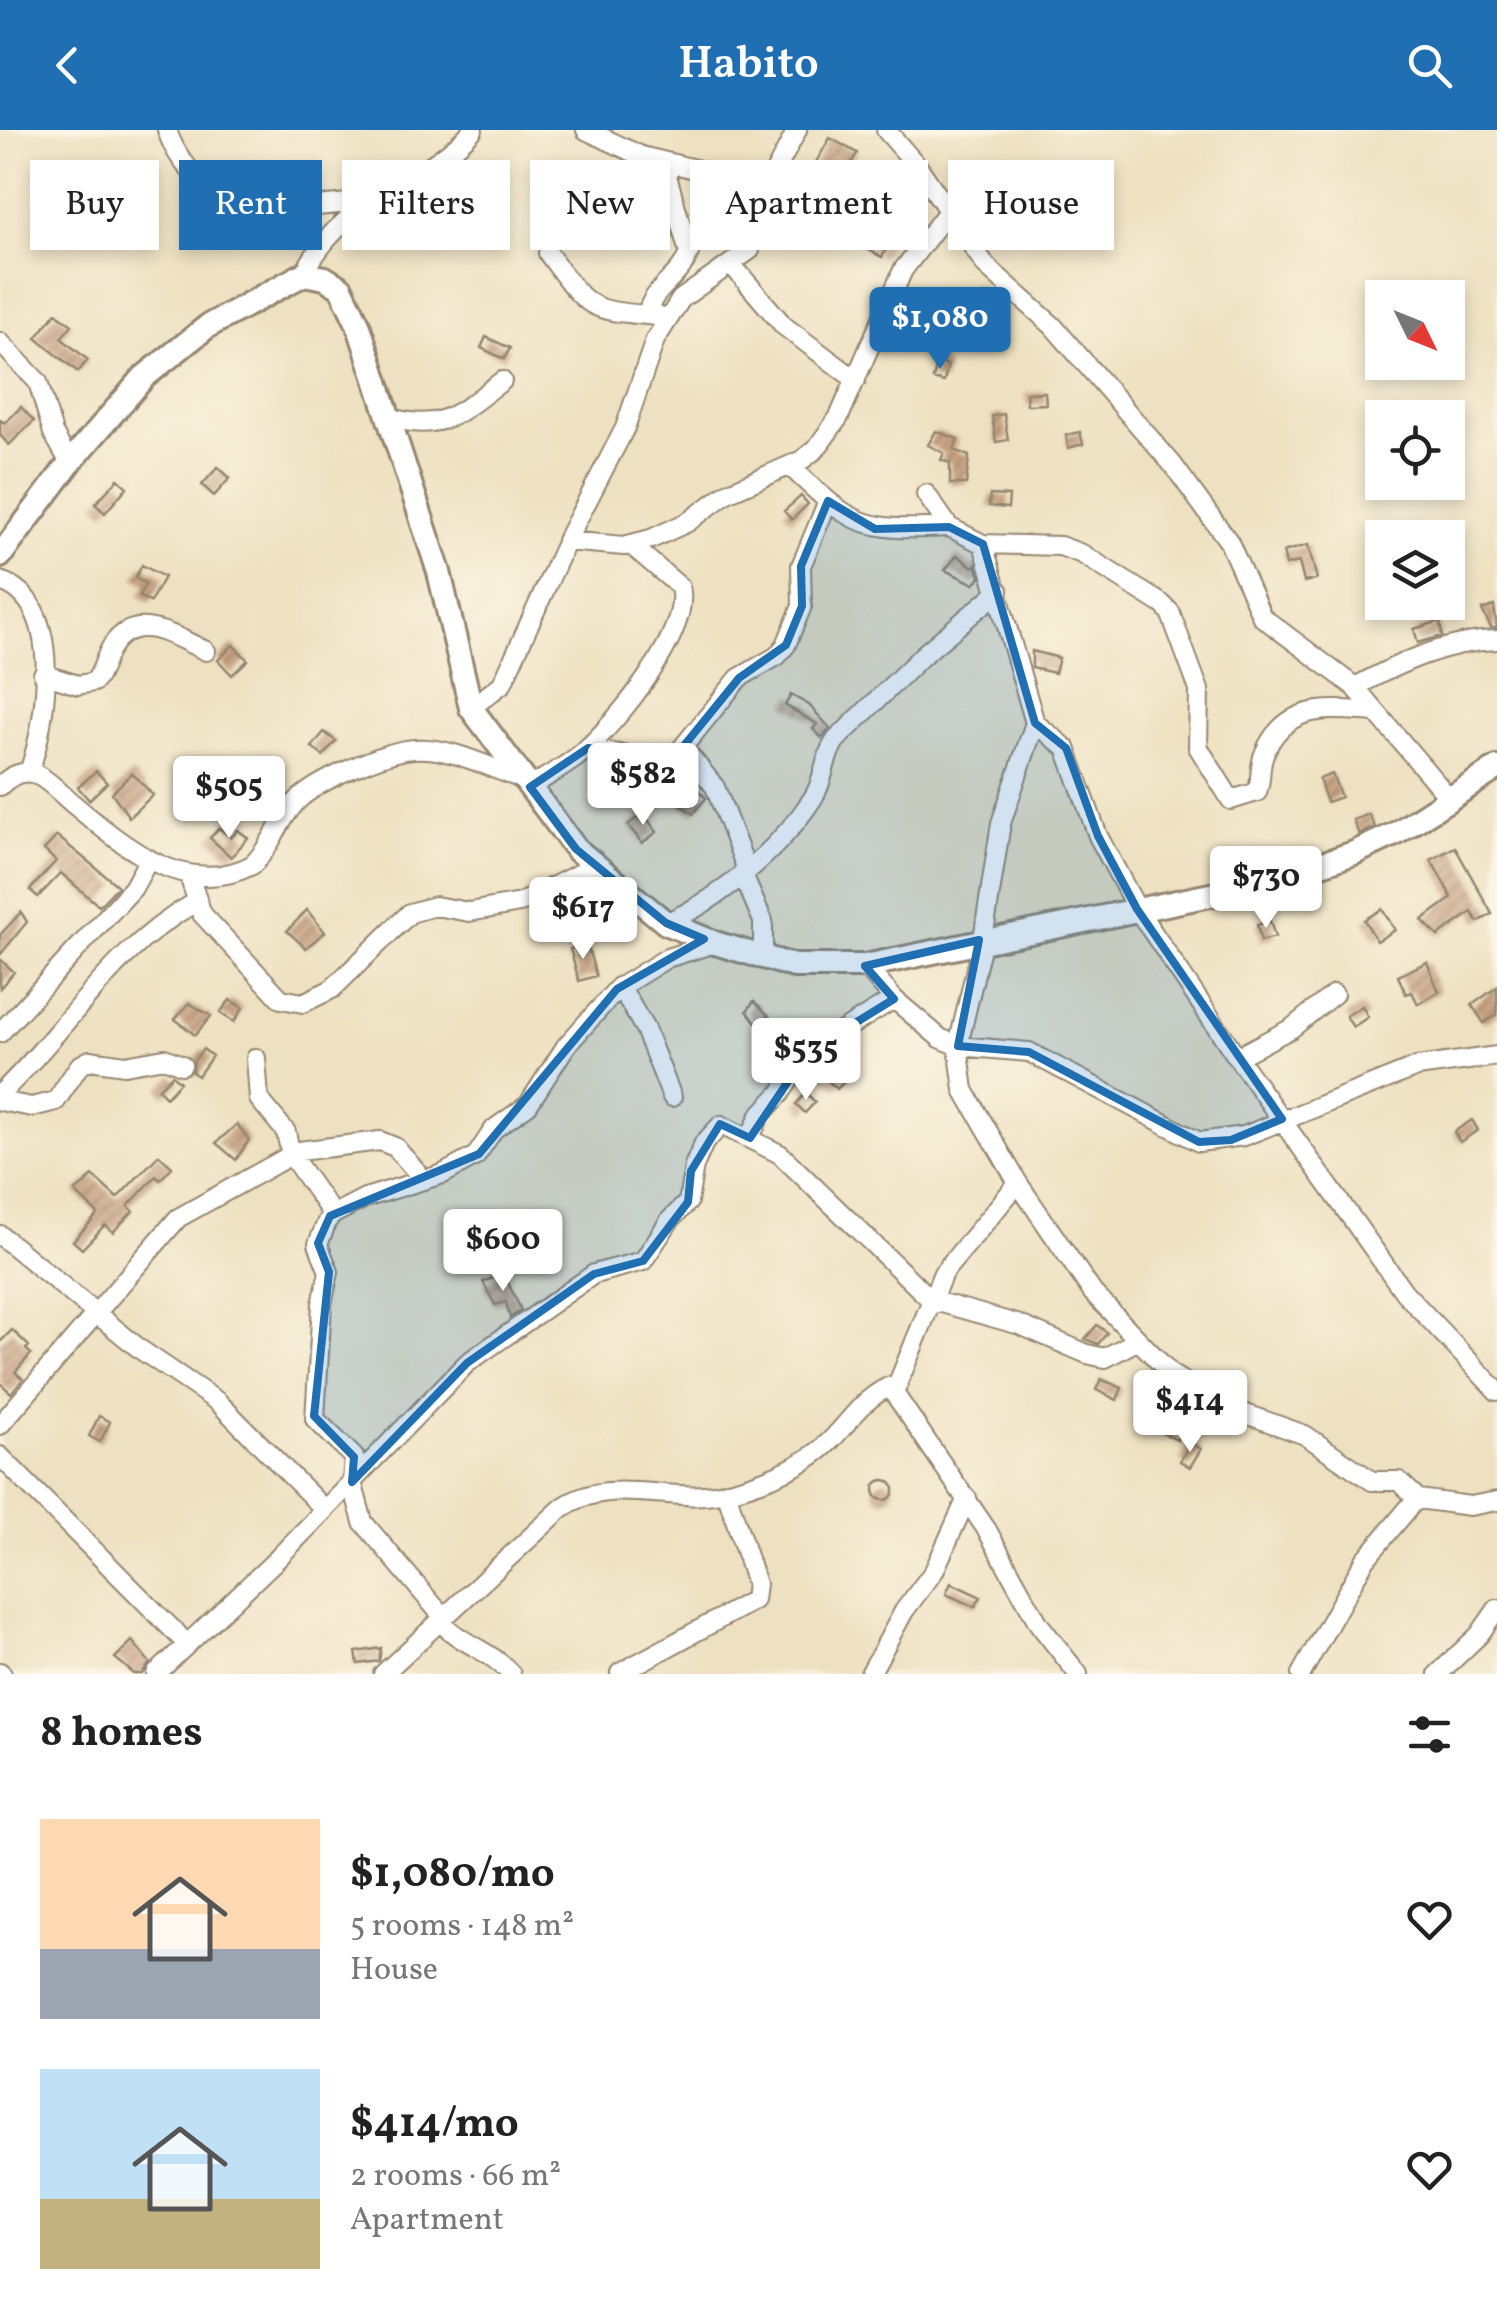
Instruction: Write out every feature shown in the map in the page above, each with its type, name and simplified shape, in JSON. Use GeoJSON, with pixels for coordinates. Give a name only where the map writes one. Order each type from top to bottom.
{"type":"FeatureCollection","features":[{"type":"Feature","properties":{"kind":"street"},"geometry":{"type":"LineString","coordinates":[[166,130],[184,169],[256,209],[342,204]]}},
{"type":"Feature","properties":{"kind":"street"},"geometry":{"type":"LineString","coordinates":[[438,160],[473,130]]}},
{"type":"Feature","properties":{"kind":"street"},"geometry":{"type":"LineString","coordinates":[[586,130],[613,146],[657,160]]}},
{"type":"Feature","properties":{"kind":"street"},"geometry":{"type":"LineString","coordinates":[[783,160],[797,130]]}},
{"type":"Feature","properties":{"kind":"street"},"geometry":{"type":"LineString","coordinates":[[886,130],[948,209]]}},
{"type":"Feature","properties":{"kind":"street"},"geometry":{"type":"LineString","coordinates":[[648,315],[650,300],[680,271],[689,253],[670,186]]}},
{"type":"Feature","properties":{"kind":"street"},"geometry":{"type":"LineString","coordinates":[[566,541],[631,545],[672,532],[727,492],[790,466],[825,438],[856,380],[903,270],[948,211]]}},
{"type":"Feature","properties":{"kind":"street"},"geometry":{"type":"LineString","coordinates":[[0,556],[70,464],[144,377],[208,326],[304,274],[342,224]]}},
{"type":"Feature","properties":{"kind":"street"},"geometry":{"type":"LineString","coordinates":[[472,708],[502,684],[566,541],[624,428],[655,340],[669,316],[692,289],[732,265],[747,250]]}},
{"type":"Feature","properties":{"kind":"street"},"geometry":{"type":"LineString","coordinates":[[975,250],[986,266],[1053,326],[1173,465],[1229,542],[1262,617],[1355,686],[1449,798]]}},
{"type":"Feature","properties":{"kind":"street"},"geometry":{"type":"LineString","coordinates":[[548,253],[578,292],[600,310],[669,316]]}},
{"type":"Feature","properties":{"kind":"street"},"geometry":{"type":"LineString","coordinates":[[732,265],[776,319],[856,380]]}},
{"type":"Feature","properties":{"kind":"street"},"geometry":{"type":"LineString","coordinates":[[304,274],[324,278],[341,288],[358,324],[439,572],[472,708],[576,849],[666,922],[715,944],[794,966],[865,966],[1259,885],[1310,870],[1397,833],[1497,768]]}},
{"type":"Feature","properties":{"kind":"street"},"geometry":{"type":"LineString","coordinates":[[0,342],[38,382],[53,433],[70,464]]}},
{"type":"Feature","properties":{"kind":"street"},"geometry":{"type":"LineString","coordinates":[[388,417],[423,426],[436,424],[502,380]]}},
{"type":"Feature","properties":{"kind":"street"},"geometry":{"type":"LineString","coordinates":[[790,466],[842,514],[874,529],[949,526]]}},
{"type":"Feature","properties":{"kind":"street"},"geometry":{"type":"LineString","coordinates":[[926,494],[949,526],[983,544],[1060,546],[1082,554],[1162,604],[1174,622],[1199,690],[1198,747],[1231,800],[1256,792],[1262,758],[1287,719],[1316,708],[1376,712]]}},
{"type":"Feature","properties":{"kind":"street"},"geometry":{"type":"LineString","coordinates":[[588,748],[643,759],[664,758],[683,747],[739,678],[786,645],[802,606],[801,566],[828,501]]}},
{"type":"Feature","properties":{"kind":"street"},"geometry":{"type":"LineString","coordinates":[[983,544],[1036,723],[1066,748],[1098,836],[1137,908],[1404,1292],[1497,1391]]}},
{"type":"Feature","properties":{"kind":"street"},"geometry":{"type":"LineString","coordinates":[[528,784],[588,748],[658,660],[680,617],[680,587],[631,545]]}},
{"type":"Feature","properties":{"kind":"street"},"geometry":{"type":"LineString","coordinates":[[0,581],[24,591],[40,621],[43,722],[29,772]]}},
{"type":"Feature","properties":{"kind":"street"},"geometry":{"type":"LineString","coordinates":[[666,922],[695,910],[744,871],[816,795],[826,756],[836,740],[924,654],[999,591]]}},
{"type":"Feature","properties":{"kind":"street"},"geometry":{"type":"LineString","coordinates":[[44,674],[78,685],[94,682],[110,649],[137,628],[157,628],[206,651]]}},
{"type":"Feature","properties":{"kind":"street"},"geometry":{"type":"LineString","coordinates":[[1355,686],[1395,665],[1497,640]]}},
{"type":"Feature","properties":{"kind":"street"},"geometry":{"type":"LineString","coordinates":[[1036,723],[1001,823],[983,939],[958,1046],[964,1090],[1018,1183],[1092,1293],[1172,1375],[1201,1394],[1277,1428],[1305,1435],[1345,1466],[1372,1480],[1398,1481],[1418,1499],[1470,1506],[1497,1501]]}},
{"type":"Feature","properties":{"kind":"street"},"geometry":{"type":"LineString","coordinates":[[683,747],[715,787],[763,921],[762,958]]}},
{"type":"Feature","properties":{"kind":"street"},"geometry":{"type":"LineString","coordinates":[[29,772],[149,859],[167,870],[190,876],[252,864],[261,856],[281,819],[306,792],[338,774],[414,749],[454,756],[528,784]]}},
{"type":"Feature","properties":{"kind":"street"},"geometry":{"type":"LineString","coordinates":[[0,786],[8,778],[29,772]]}},
{"type":"Feature","properties":{"kind":"street"},"geometry":{"type":"LineString","coordinates":[[0,1033],[133,888],[149,859]]}},
{"type":"Feature","properties":{"kind":"street"},"geometry":{"type":"LineString","coordinates":[[190,876],[196,902],[281,999],[310,1003],[332,989],[410,913],[435,906],[469,912],[520,903],[582,872],[602,870]]}},
{"type":"Feature","properties":{"kind":"street"},"geometry":{"type":"LineString","coordinates":[[182,1065],[164,1058],[125,1065],[90,1060],[80,1066],[56,1101],[32,1107],[0,1098],[95,986],[147,936],[196,902]]}},
{"type":"Feature","properties":{"kind":"street"},"geometry":{"type":"LineString","coordinates":[[511,1674],[488,1652],[458,1640],[363,1522],[352,1482],[354,1457],[314,1416],[322,1304],[329,1272],[318,1244],[330,1216],[365,1198],[424,1180],[476,1156],[494,1129],[528,1105],[566,1046],[620,986],[667,958],[715,944]]}},
{"type":"Feature","properties":{"kind":"street"},"geometry":{"type":"LineString","coordinates":[[865,966],[928,1029],[958,1046],[1028,1052],[1199,1142],[1231,1140],[1282,1118],[1344,1100],[1417,1068],[1494,1059]]}},
{"type":"Feature","properties":{"kind":"street"},"geometry":{"type":"LineString","coordinates":[[620,986],[645,1029],[672,1097]]}},
{"type":"Feature","properties":{"kind":"street"},"geometry":{"type":"LineString","coordinates":[[1237,1057],[1292,1028],[1334,994]]}},
{"type":"Feature","properties":{"kind":"street"},"geometry":{"type":"LineString","coordinates":[[750,1138],[760,1115],[780,1094],[808,1052],[894,998]]}},
{"type":"Feature","properties":{"kind":"street"},"geometry":{"type":"LineString","coordinates":[[256,1058],[260,1099],[286,1132],[291,1153],[330,1216]]}},
{"type":"Feature","properties":{"kind":"street"},"geometry":{"type":"LineString","coordinates":[[156,1674],[325,1510],[466,1363],[594,1274],[643,1262],[670,1220],[688,1202],[694,1166],[719,1126],[780,1154],[931,1300],[1020,1324],[1104,1358],[1138,1340]]}},
{"type":"Feature","properties":{"kind":"street"},"geometry":{"type":"LineString","coordinates":[[0,1425],[178,1218],[291,1153],[380,1141],[395,1147],[424,1180]]}},
{"type":"Feature","properties":{"kind":"street"},"geometry":{"type":"LineString","coordinates":[[1018,1183],[943,1273],[896,1384],[896,1397],[967,1498],[1039,1624],[1078,1674]]}},
{"type":"Feature","properties":{"kind":"street"},"geometry":{"type":"LineString","coordinates":[[0,1235],[59,1287],[100,1313],[141,1350],[218,1402],[325,1510]]}},
{"type":"Feature","properties":{"kind":"street"},"geometry":{"type":"LineString","coordinates":[[384,1674],[562,1508],[582,1494],[699,1496],[726,1492],[816,1454],[870,1396],[896,1384]]}},
{"type":"Feature","properties":{"kind":"street"},"geometry":{"type":"LineString","coordinates":[[0,1456],[186,1644]]}},
{"type":"Feature","properties":{"kind":"street"},"geometry":{"type":"LineString","coordinates":[[620,1674],[754,1600],[756,1584],[726,1492]]}},
{"type":"Feature","properties":{"kind":"street"},"geometry":{"type":"LineString","coordinates":[[870,1674],[904,1610],[934,1571],[967,1498]]}},
{"type":"Feature","properties":{"kind":"street"},"geometry":{"type":"LineString","coordinates":[[1301,1674],[1364,1560],[1418,1499]]}},
{"type":"Feature","properties":{"kind":"street"},"geometry":{"type":"LineString","coordinates":[[1438,1674],[1479,1635],[1497,1609]]}},
{"type":"Feature","properties":{"kind":"highlighted area"},"geometry":{"type":"Polygon","coordinates":[[[828,501],[875,529],[949,527],[983,544],[1035,723],[1066,748],[1098,836],[1137,909],[1282,1119],[1231,1140],[1199,1142],[1029,1052],[958,1046],[979,940],[865,966],[894,999],[808,1052],[750,1138],[720,1124],[691,1171],[688,1202],[643,1261],[594,1274],[467,1363],[352,1482],[354,1457],[314,1416],[329,1272],[318,1243],[330,1216],[479,1154],[617,989],[704,939],[666,923],[576,849],[530,787],[588,748],[643,759],[678,753],[739,678],[786,645],[802,606],[801,566],[828,501]]]}},
{"type":"Feature","properties":{"kind":"building"},"geometry":{"type":"Polygon","coordinates":[[[830,138],[857,153],[853,160],[817,160],[830,138]]]}},
{"type":"Feature","properties":{"kind":"building"},"geometry":{"type":"Polygon","coordinates":[[[984,294],[996,295],[996,317],[984,317],[984,294]]]}},
{"type":"Feature","properties":{"kind":"building"},"geometry":{"type":"Polygon","coordinates":[[[56,313],[72,325],[61,338],[88,360],[78,372],[36,338],[56,313]]]}},
{"type":"Feature","properties":{"kind":"building"},"geometry":{"type":"Polygon","coordinates":[[[486,337],[510,348],[504,359],[481,348],[486,337]]]}},
{"type":"Feature","properties":{"kind":"building"},"geometry":{"type":"Polygon","coordinates":[[[937,362],[948,365],[944,382],[933,379],[937,362]]]}},
{"type":"Feature","properties":{"kind":"building"},"geometry":{"type":"Polygon","coordinates":[[[1045,392],[1046,404],[1027,405],[1026,393],[1045,392]]]}},
{"type":"Feature","properties":{"kind":"building"},"geometry":{"type":"Polygon","coordinates":[[[21,407],[34,421],[9,445],[0,435],[0,420],[5,423],[21,407]]]}},
{"type":"Feature","properties":{"kind":"building"},"geometry":{"type":"Polygon","coordinates":[[[1004,414],[1008,440],[996,442],[992,416],[1004,414]]]}},
{"type":"Feature","properties":{"kind":"building"},"geometry":{"type":"Polygon","coordinates":[[[936,431],[958,439],[954,450],[969,456],[966,484],[950,484],[950,463],[941,460],[944,453],[928,445],[936,431]]]}},
{"type":"Feature","properties":{"kind":"building"},"geometry":{"type":"Polygon","coordinates":[[[1080,432],[1083,444],[1068,448],[1066,435],[1080,432]]]}},
{"type":"Feature","properties":{"kind":"building"},"geometry":{"type":"Polygon","coordinates":[[[218,467],[230,478],[214,496],[202,485],[218,467]]]}},
{"type":"Feature","properties":{"kind":"building"},"geometry":{"type":"Polygon","coordinates":[[[118,479],[127,487],[105,513],[95,504],[118,479]]]}},
{"type":"Feature","properties":{"kind":"building"},"geometry":{"type":"Polygon","coordinates":[[[990,495],[1009,496],[1008,508],[989,506],[990,495]]]}},
{"type":"Feature","properties":{"kind":"building"},"geometry":{"type":"Polygon","coordinates":[[[801,496],[808,504],[792,520],[784,511],[801,496]]]}},
{"type":"Feature","properties":{"kind":"building"},"geometry":{"type":"Polygon","coordinates":[[[1308,545],[1317,579],[1304,582],[1299,562],[1286,565],[1283,552],[1308,545]]]}},
{"type":"Feature","properties":{"kind":"building"},"geometry":{"type":"Polygon","coordinates":[[[957,555],[973,567],[976,564],[980,577],[974,584],[945,570],[957,555]]]}},
{"type":"Feature","properties":{"kind":"building"},"geometry":{"type":"Polygon","coordinates":[[[142,565],[164,577],[150,602],[139,596],[146,584],[135,578],[142,565]]]}},
{"type":"Feature","properties":{"kind":"building"},"geometry":{"type":"Polygon","coordinates":[[[1494,606],[1497,628],[1491,628],[1482,610],[1494,606]]]}},
{"type":"Feature","properties":{"kind":"building"},"geometry":{"type":"Polygon","coordinates":[[[1440,621],[1442,636],[1418,643],[1414,629],[1440,621]]]}},
{"type":"Feature","properties":{"kind":"building"},"geometry":{"type":"Polygon","coordinates":[[[233,645],[248,660],[232,675],[218,660],[233,645]]]}},
{"type":"Feature","properties":{"kind":"building"},"geometry":{"type":"Polygon","coordinates":[[[1032,651],[1059,658],[1055,673],[1032,668],[1032,651]]]}},
{"type":"Feature","properties":{"kind":"building"},"geometry":{"type":"Polygon","coordinates":[[[791,695],[809,705],[830,728],[822,738],[813,729],[817,724],[785,705],[791,695]]]}},
{"type":"Feature","properties":{"kind":"building"},"geometry":{"type":"Polygon","coordinates":[[[324,732],[336,741],[323,756],[312,747],[324,732]]]}},
{"type":"Feature","properties":{"kind":"building"},"geometry":{"type":"Polygon","coordinates":[[[96,771],[107,783],[89,800],[78,787],[96,771]]]}},
{"type":"Feature","properties":{"kind":"building"},"geometry":{"type":"Polygon","coordinates":[[[132,773],[153,795],[129,817],[112,793],[132,773]]]}},
{"type":"Feature","properties":{"kind":"building"},"geometry":{"type":"Polygon","coordinates":[[[1332,774],[1341,797],[1327,802],[1319,779],[1332,774]]]}},
{"type":"Feature","properties":{"kind":"building"},"geometry":{"type":"Polygon","coordinates":[[[695,787],[706,798],[693,814],[681,805],[695,787]]]}},
{"type":"Feature","properties":{"kind":"building"},"geometry":{"type":"Polygon","coordinates":[[[643,813],[657,832],[642,843],[628,825],[643,813]]]}},
{"type":"Feature","properties":{"kind":"building"},"geometry":{"type":"Polygon","coordinates":[[[1369,814],[1375,827],[1359,834],[1353,820],[1369,814]]]}},
{"type":"Feature","properties":{"kind":"building"},"geometry":{"type":"Polygon","coordinates":[[[219,828],[231,838],[238,830],[248,838],[231,857],[210,838],[219,828]]]}},
{"type":"Feature","properties":{"kind":"building"},"geometry":{"type":"Polygon","coordinates":[[[57,836],[118,886],[99,906],[61,873],[38,897],[30,890],[56,861],[44,850],[57,836]]]}},
{"type":"Feature","properties":{"kind":"building"},"geometry":{"type":"Polygon","coordinates":[[[1455,847],[1492,914],[1478,922],[1472,912],[1438,936],[1422,920],[1452,898],[1431,860],[1455,847]]]}},
{"type":"Feature","properties":{"kind":"building"},"geometry":{"type":"Polygon","coordinates":[[[1382,909],[1395,930],[1377,941],[1364,920],[1382,909]]]}},
{"type":"Feature","properties":{"kind":"building"},"geometry":{"type":"Polygon","coordinates":[[[307,910],[325,932],[306,948],[287,931],[307,910]]]}},
{"type":"Feature","properties":{"kind":"building"},"geometry":{"type":"Polygon","coordinates":[[[21,912],[27,922],[0,955],[0,935],[21,912]]]}},
{"type":"Feature","properties":{"kind":"building"},"geometry":{"type":"Polygon","coordinates":[[[1270,921],[1275,937],[1261,941],[1257,925],[1270,921]]]}},
{"type":"Feature","properties":{"kind":"building"},"geometry":{"type":"Polygon","coordinates":[[[587,944],[596,976],[579,981],[570,949],[587,944]]]}},
{"type":"Feature","properties":{"kind":"building"},"geometry":{"type":"Polygon","coordinates":[[[0,959],[14,972],[0,988],[0,959]]]}},
{"type":"Feature","properties":{"kind":"building"},"geometry":{"type":"Polygon","coordinates":[[[1427,962],[1439,992],[1418,1004],[1412,992],[1406,994],[1398,976],[1427,962]]]}},
{"type":"Feature","properties":{"kind":"building"},"geometry":{"type":"Polygon","coordinates":[[[1497,987],[1497,1015],[1484,1023],[1472,1005],[1497,987]]]}},
{"type":"Feature","properties":{"kind":"building"},"geometry":{"type":"Polygon","coordinates":[[[230,1000],[243,1008],[234,1022],[220,1013],[230,1000]]]}},
{"type":"Feature","properties":{"kind":"building"},"geometry":{"type":"Polygon","coordinates":[[[754,1001],[769,1016],[761,1029],[747,1011],[754,1001]]]}},
{"type":"Feature","properties":{"kind":"building"},"geometry":{"type":"Polygon","coordinates":[[[189,1003],[211,1016],[195,1035],[175,1019],[189,1003]]]}},
{"type":"Feature","properties":{"kind":"building"},"geometry":{"type":"Polygon","coordinates":[[[1362,1006],[1368,1017],[1353,1027],[1346,1016],[1362,1006]]]}},
{"type":"Feature","properties":{"kind":"building"},"geometry":{"type":"Polygon","coordinates":[[[203,1049],[212,1056],[198,1076],[192,1072],[194,1061],[203,1049]]]}},
{"type":"Feature","properties":{"kind":"building"},"geometry":{"type":"Polygon","coordinates":[[[830,1053],[853,1073],[837,1089],[813,1067],[830,1053]]]}},
{"type":"Feature","properties":{"kind":"building"},"geometry":{"type":"Polygon","coordinates":[[[172,1075],[180,1082],[166,1097],[158,1089],[172,1075]]]}},
{"type":"Feature","properties":{"kind":"building"},"geometry":{"type":"Polygon","coordinates":[[[806,1093],[815,1102],[805,1113],[796,1104],[806,1093]]]}},
{"type":"Feature","properties":{"kind":"building"},"geometry":{"type":"Polygon","coordinates":[[[1472,1120],[1478,1130],[1460,1142],[1454,1132],[1472,1120]]]}},
{"type":"Feature","properties":{"kind":"building"},"geometry":{"type":"Polygon","coordinates":[[[237,1124],[249,1140],[236,1160],[216,1143],[237,1124]]]}},
{"type":"Feature","properties":{"kind":"building"},"geometry":{"type":"Polygon","coordinates":[[[159,1155],[172,1167],[160,1180],[156,1176],[128,1206],[133,1211],[113,1232],[105,1225],[82,1249],[73,1241],[98,1214],[75,1192],[93,1176],[117,1198],[159,1155]]]}},
{"type":"Feature","properties":{"kind":"building"},"geometry":{"type":"Polygon","coordinates":[[[532,1212],[539,1233],[526,1236],[521,1216],[532,1212]]]}},
{"type":"Feature","properties":{"kind":"building"},"geometry":{"type":"Polygon","coordinates":[[[504,1274],[521,1310],[510,1318],[506,1302],[495,1305],[483,1282],[504,1274]]]}},
{"type":"Feature","properties":{"kind":"building"},"geometry":{"type":"Polygon","coordinates":[[[1097,1325],[1107,1333],[1098,1344],[1085,1339],[1097,1325]]]}},
{"type":"Feature","properties":{"kind":"building"},"geometry":{"type":"Polygon","coordinates":[[[12,1330],[29,1346],[26,1349],[31,1354],[15,1372],[23,1379],[11,1393],[0,1383],[0,1342],[12,1330]]]}},
{"type":"Feature","properties":{"kind":"building"},"geometry":{"type":"Polygon","coordinates":[[[1101,1379],[1122,1388],[1117,1400],[1096,1390],[1101,1379]]]}},
{"type":"Feature","properties":{"kind":"building"},"geometry":{"type":"Polygon","coordinates":[[[99,1416],[110,1422],[100,1442],[89,1436],[99,1416]]]}},
{"type":"Feature","properties":{"kind":"building"},"geometry":{"type":"Polygon","coordinates":[[[1160,1419],[1181,1429],[1177,1440],[1155,1430],[1160,1419]]]}},
{"type":"Feature","properties":{"kind":"building"},"geometry":{"type":"Polygon","coordinates":[[[1191,1443],[1201,1449],[1190,1467],[1180,1461],[1191,1443]]]}},
{"type":"Feature","properties":{"kind":"building"},"geometry":{"type":"Polygon","coordinates":[[[884,1480],[894,1490],[884,1500],[874,1490],[884,1480]]]}},
{"type":"Feature","properties":{"kind":"building"},"geometry":{"type":"Polygon","coordinates":[[[951,1583],[981,1597],[975,1607],[946,1594],[951,1583]]]}},
{"type":"Feature","properties":{"kind":"building"},"geometry":{"type":"Polygon","coordinates":[[[132,1641],[150,1663],[142,1674],[134,1674],[115,1658],[132,1641]]]}},
{"type":"Feature","properties":{"kind":"building"},"geometry":{"type":"Polygon","coordinates":[[[381,1648],[379,1661],[358,1664],[356,1652],[381,1648]]]}}]}
